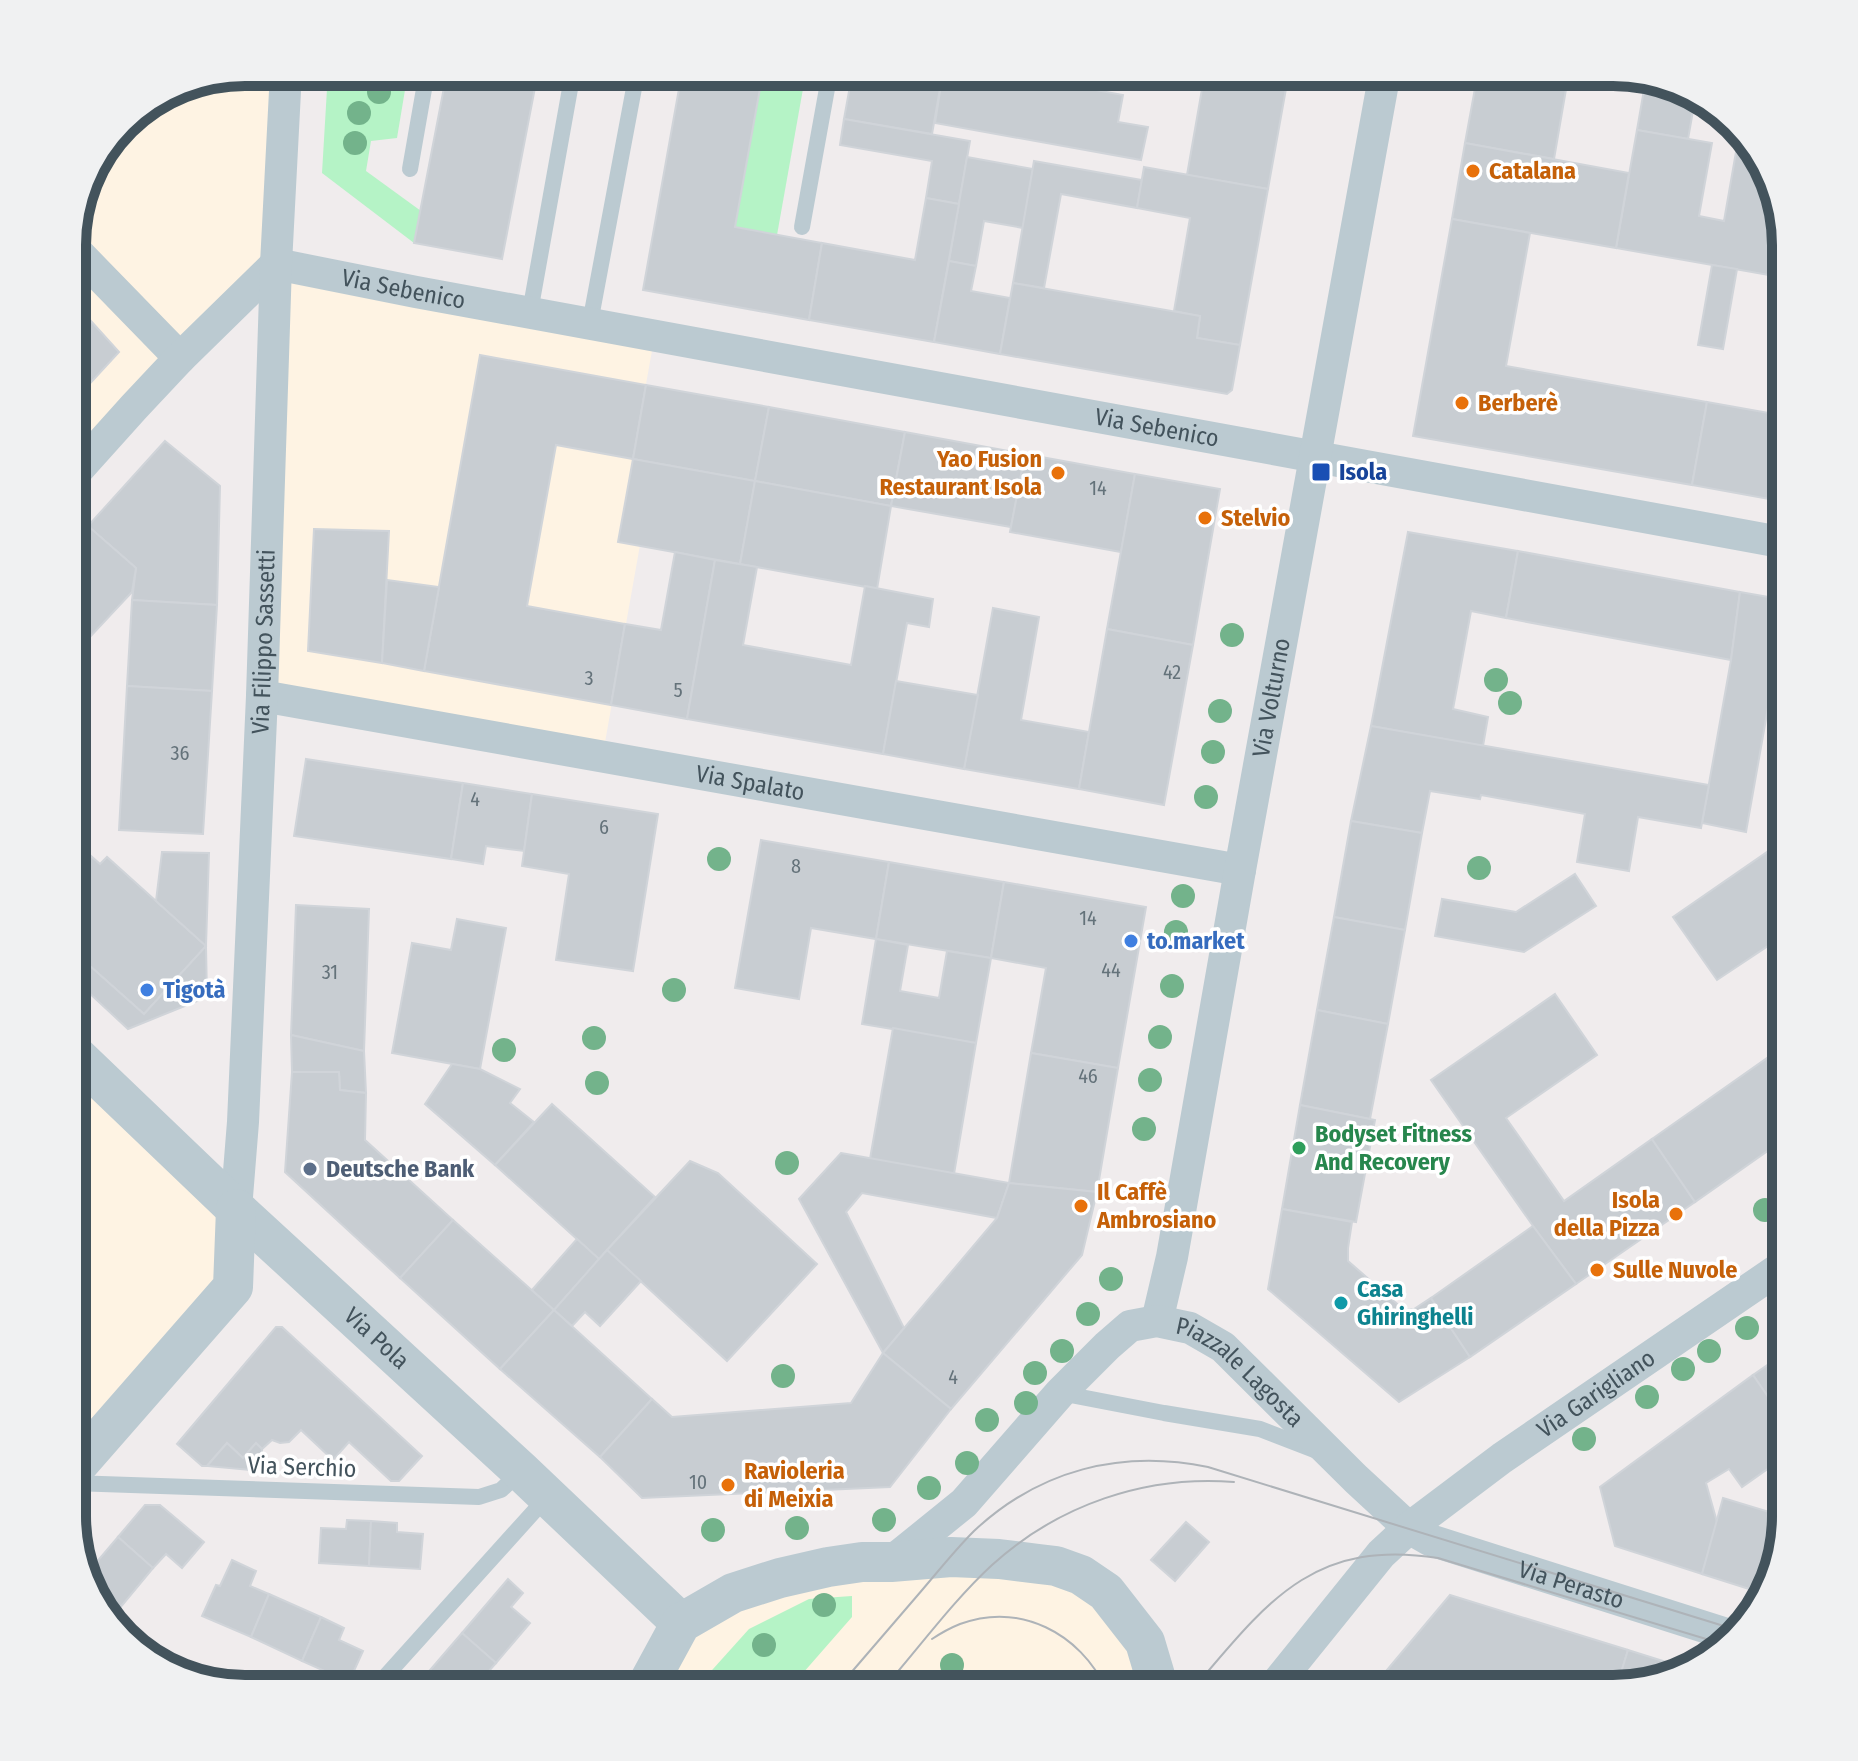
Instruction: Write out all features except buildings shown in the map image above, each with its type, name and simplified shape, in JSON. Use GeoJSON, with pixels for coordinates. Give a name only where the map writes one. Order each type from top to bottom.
{"type":"FeatureCollection","features":[{"type":"Feature","properties":{"kind":"street","name":"Via Filippo Sassetti"},"geometry":{"type":"LineString","coordinates":[[236,1209],[244,1107],[285,86]]}},
{"type":"Feature","properties":{"kind":"street","name":"Via Volturno"},"geometry":{"type":"LineString","coordinates":[[1157,1321],[1172,1257],[1382,86]]}},
{"type":"Feature","properties":{"kind":"street"},"geometry":{"type":"LineString","coordinates":[[86,261],[180,358]]}},
{"type":"Feature","properties":{"kind":"street","name":"Via Sebenico"},"geometry":{"type":"LineString","coordinates":[[276,264],[1772,540]]}},
{"type":"Feature","properties":{"kind":"street"},"geometry":{"type":"LineString","coordinates":[[86,460],[180,358],[276,264]]}},
{"type":"Feature","properties":{"kind":"street","name":"Via Spalato"},"geometry":{"type":"LineString","coordinates":[[262,696],[1240,870]]}},
{"type":"Feature","properties":{"kind":"street","name":"Via Pola"},"geometry":{"type":"LineString","coordinates":[[86,1065],[681,1623]]}},
{"type":"Feature","properties":{"kind":"street"},"geometry":{"type":"LineString","coordinates":[[86,1455],[233,1287],[236,1209]]}},
{"type":"Feature","properties":{"kind":"street","name":"Via Garigliano"},"geometry":{"type":"LineString","coordinates":[[1409,1528],[1502,1458],[1772,1274]]}},
{"type":"Feature","properties":{"kind":"street","name":"Piazzale Lagosta"},"geometry":{"type":"LineString","coordinates":[[891,1562],[964,1503],[1060,1393],[1107,1346],[1130,1326],[1157,1321],[1190,1328],[1223,1347],[1409,1528]]}},
{"type":"Feature","properties":{"kind":"street"},"geometry":{"type":"LineString","coordinates":[[1283,1675],[1381,1554],[1409,1528]]}},
{"type":"Feature","properties":{"kind":"street","name":"Via Perasto"},"geometry":{"type":"LineString","coordinates":[[1409,1528],[1430,1540],[1721,1632]]}},
{"type":"Feature","properties":{"kind":"street"},"geometry":{"type":"LineString","coordinates":[[653,1675],[681,1623],[733,1593],[828,1567],[951,1557],[1056,1566],[1081,1575],[1106,1592],[1145,1642],[1155,1675]]}},
{"type":"Feature","properties":{"kind":"lane"},"geometry":{"type":"LineString","coordinates":[[410,169],[425,86]]}},
{"type":"Feature","properties":{"kind":"lane"},"geometry":{"type":"LineString","coordinates":[[530,312],[570,86]]}},
{"type":"Feature","properties":{"kind":"lane"},"geometry":{"type":"LineString","coordinates":[[590,323],[634,86]]}},
{"type":"Feature","properties":{"kind":"lane"},"geometry":{"type":"LineString","coordinates":[[802,227],[827,86]]}},
{"type":"Feature","properties":{"kind":"lane","name":"Piazzale Lagosta"},"geometry":{"type":"LineString","coordinates":[[1060,1393],[1260,1429],[1334,1458]]}},
{"type":"Feature","properties":{"kind":"lane","name":"Via Serchio"},"geometry":{"type":"LineString","coordinates":[[86,1483],[479,1497],[534,1484]]}},
{"type":"Feature","properties":{"kind":"lane"},"geometry":{"type":"LineString","coordinates":[[385,1675],[534,1484]]}},
{"type":"Feature","properties":{"kind":"shaded area"},"geometry":{"type":"Polygon","coordinates":[[[281,86],[271,260],[86,452],[86,235],[98,184],[125,140],[165,107],[194,94],[224,87],[281,86]]]}},
{"type":"Feature","properties":{"kind":"shaded area"},"geometry":{"type":"Polygon","coordinates":[[[285,276],[653,345],[618,541],[640,545],[604,748],[272,690],[285,276]]]}},
{"type":"Feature","properties":{"kind":"shaded area"},"geometry":{"type":"Polygon","coordinates":[[[86,1082],[226,1215],[227,1281],[86,1440],[86,1082]]]}},
{"type":"Feature","properties":{"kind":"shaded area"},"geometry":{"type":"Polygon","coordinates":[[[955,1566],[1081,1589],[1126,1635],[1141,1675],[669,1675],[704,1620],[762,1595],[955,1566]]]}},
{"type":"Feature","properties":{"kind":"green space"},"geometry":{"type":"Polygon","coordinates":[[[327,86],[406,86],[397,138],[371,141],[366,171],[421,211],[414,243],[322,173],[327,86]]]}},
{"type":"Feature","properties":{"kind":"green space"},"geometry":{"type":"Polygon","coordinates":[[[760,86],[804,86],[777,235],[735,227],[760,86]]]}},
{"type":"Feature","properties":{"kind":"green space"},"geometry":{"type":"Polygon","coordinates":[[[852,1596],[852,1617],[801,1675],[708,1675],[749,1629],[809,1599],[852,1596]]]}},
{"type":"Feature","properties":{"kind":"tram line"},"geometry":{"type":"LineString","coordinates":[[849,1675],[959,1546],[999,1510],[1054,1479],[1083,1469],[1144,1461],[1208,1467],[1726,1627]]}},
{"type":"Feature","properties":{"kind":"tram line"},"geometry":{"type":"LineString","coordinates":[[895,1675],[977,1579],[1018,1544],[1045,1526],[1104,1498],[1136,1489],[1201,1481],[1234,1482]]}},
{"type":"Feature","properties":{"kind":"tram line"},"geometry":{"type":"LineString","coordinates":[[1205,1675],[1244,1629],[1296,1584],[1325,1568],[1357,1558],[1395,1554],[1438,1558],[1711,1641]]}},
{"type":"Feature","properties":{"kind":"tram line"},"geometry":{"type":"LineString","coordinates":[[932,1639],[960,1624],[982,1618],[1026,1620],[1064,1638],[1081,1652],[1098,1675]]}},
{"type":"Feature","properties":{"kind":"place","name":"Catalana"},"geometry":{"type":"Point","coordinates":[1473,171]}},
{"type":"Feature","properties":{"kind":"place","name":"Berberè"},"geometry":{"type":"Point","coordinates":[1462,403]}},
{"type":"Feature","properties":{"kind":"place","name":"Isola"},"geometry":{"type":"Point","coordinates":[1321,472]}},
{"type":"Feature","properties":{"kind":"place","name":"Yao Fusion Restaurant Isola"},"geometry":{"type":"Point","coordinates":[1058,473]}},
{"type":"Feature","properties":{"kind":"place","name":"Stelvio"},"geometry":{"type":"Point","coordinates":[1205,518]}},
{"type":"Feature","properties":{"kind":"place","name":"to.market"},"geometry":{"type":"Point","coordinates":[1131,941]}},
{"type":"Feature","properties":{"kind":"place","name":"Tigotà"},"geometry":{"type":"Point","coordinates":[147,990]}},
{"type":"Feature","properties":{"kind":"place","name":"Bodyset Fitness And Recovery"},"geometry":{"type":"Point","coordinates":[1299,1148]}},
{"type":"Feature","properties":{"kind":"place","name":"Deutsche Bank"},"geometry":{"type":"Point","coordinates":[310,1169]}},
{"type":"Feature","properties":{"kind":"place","name":"Il Caffè Ambrosiano"},"geometry":{"type":"Point","coordinates":[1081,1206]}},
{"type":"Feature","properties":{"kind":"place","name":"Isola della Pizza"},"geometry":{"type":"Point","coordinates":[1676,1214]}},
{"type":"Feature","properties":{"kind":"place","name":"Sulle Nuvole"},"geometry":{"type":"Point","coordinates":[1597,1270]}},
{"type":"Feature","properties":{"kind":"place","name":"Casa Ghiringhelli"},"geometry":{"type":"Point","coordinates":[1341,1303]}},
{"type":"Feature","properties":{"kind":"place","name":"Ravioleria di Meixia"},"geometry":{"type":"Point","coordinates":[728,1485]}}]}
